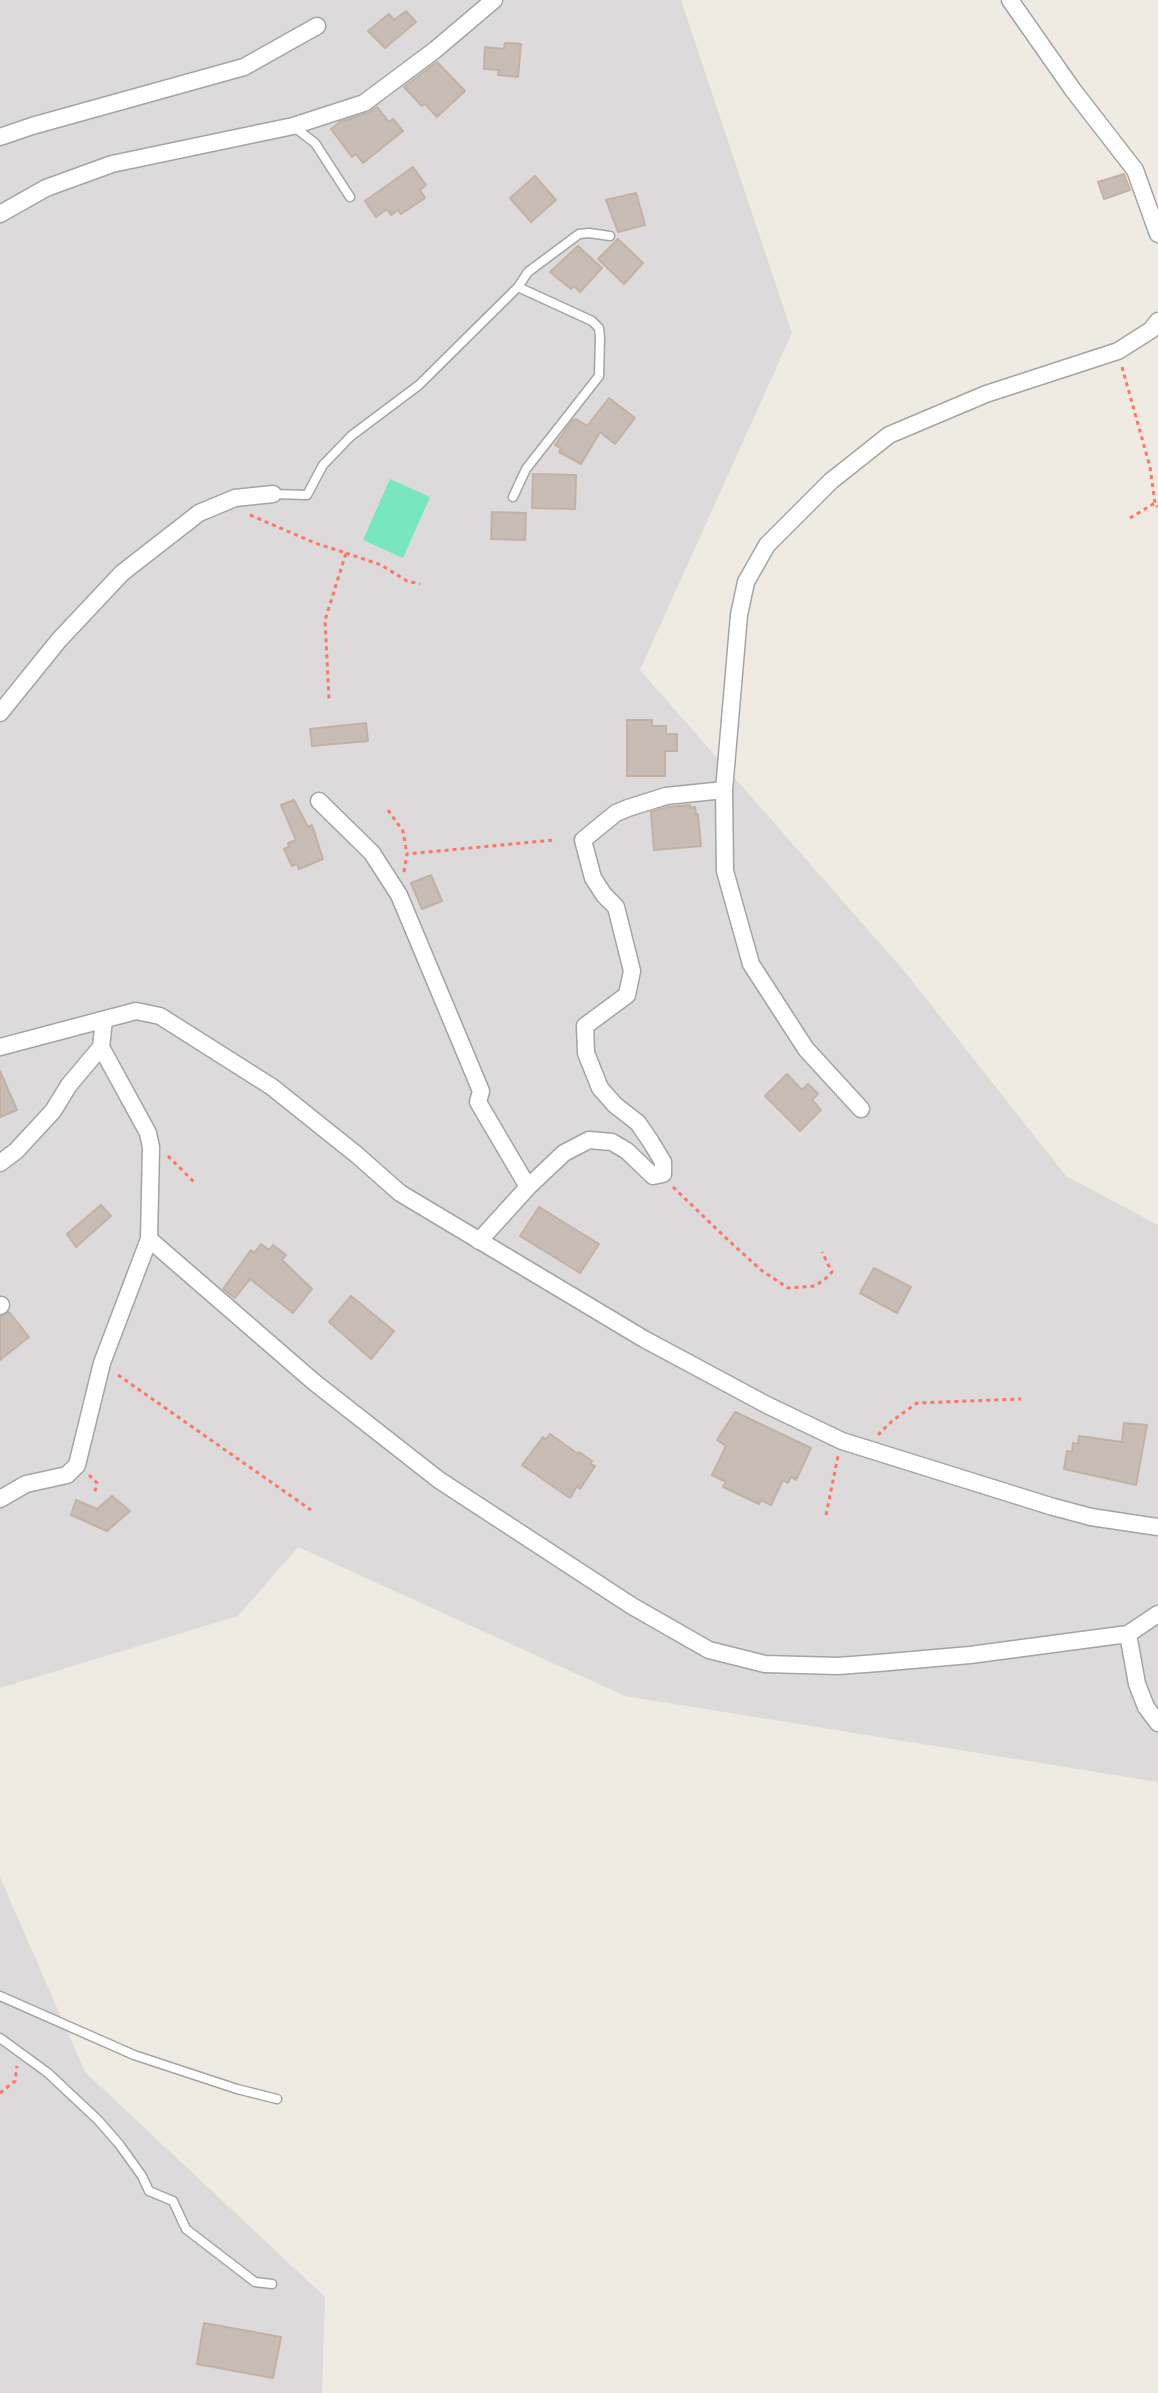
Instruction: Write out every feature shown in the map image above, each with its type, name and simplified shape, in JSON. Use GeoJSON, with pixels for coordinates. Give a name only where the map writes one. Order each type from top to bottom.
{"type":"FeatureCollection","features":[{"type":"Feature","properties":{"kind":"street"},"geometry":{"type":"LineString","coordinates":[[0,214],[46,188],[112,164],[293,126],[364,103],[435,50],[494,0]]}},
{"type":"Feature","properties":{"kind":"street"},"geometry":{"type":"LineString","coordinates":[[1010,0],[1073,90],[1135,170],[1158,234]]}},
{"type":"Feature","properties":{"kind":"street"},"geometry":{"type":"LineString","coordinates":[[0,137],[244,67],[317,26]]}},
{"type":"Feature","properties":{"kind":"street"},"geometry":{"type":"LineString","coordinates":[[861,1109],[806,1049],[751,964],[725,871],[724,790],[739,615],[746,582],[754,563],[767,545],[831,481],[889,435],[986,394],[1118,351],[1151,330],[1158,321]]}},
{"type":"Feature","properties":{"kind":"street"},"geometry":{"type":"LineString","coordinates":[[0,713],[59,640],[122,573],[199,513],[235,498],[273,494]]}},
{"type":"Feature","properties":{"kind":"street"},"geometry":{"type":"LineString","coordinates":[[479,1241],[564,1153],[589,1140],[612,1142],[627,1151],[653,1176],[663,1174],[663,1162],[638,1123],[600,1088],[586,1053],[585,1026],[627,995],[632,971],[616,907],[593,878],[583,840],[616,813],[628,808],[666,796],[724,790]]}},
{"type":"Feature","properties":{"kind":"street"},"geometry":{"type":"LineString","coordinates":[[319,801],[372,853],[399,895],[481,1091],[478,1102],[528,1187]]}},
{"type":"Feature","properties":{"kind":"street"},"geometry":{"type":"LineString","coordinates":[[0,1047],[136,1011],[160,1016],[272,1087],[400,1193],[644,1339],[767,1405],[842,1441],[1050,1506],[1091,1517],[1158,1527]]}},
{"type":"Feature","properties":{"kind":"street"},"geometry":{"type":"LineString","coordinates":[[0,1163],[16,1151],[53,1111],[69,1085],[101,1047],[104,1020]]}},
{"type":"Feature","properties":{"kind":"street"},"geometry":{"type":"LineString","coordinates":[[0,1499],[26,1484],[67,1475],[77,1465],[102,1363],[149,1239],[151,1147],[148,1133],[101,1047]]}},
{"type":"Feature","properties":{"kind":"street"},"geometry":{"type":"LineString","coordinates":[[149,1239],[314,1382],[439,1480],[632,1606],[709,1650],[765,1664],[838,1666],[970,1655],[1128,1634],[1158,1614]]}},
{"type":"Feature","properties":{"kind":"street"},"geometry":{"type":"LineString","coordinates":[[1128,1634],[1137,1684],[1146,1707],[1158,1723]]}},
{"type":"Feature","properties":{"kind":"lane"},"geometry":{"type":"LineString","coordinates":[[293,126],[315,143],[350,197]]}},
{"type":"Feature","properties":{"kind":"lane"},"geometry":{"type":"LineString","coordinates":[[273,494],[307,495],[323,465],[351,436],[419,385],[518,287],[528,272],[579,234],[610,236]]}},
{"type":"Feature","properties":{"kind":"lane"},"geometry":{"type":"LineString","coordinates":[[513,497],[526,469],[599,376],[600,337],[599,328],[592,321],[518,287]]}},
{"type":"Feature","properties":{"kind":"lane"},"geometry":{"type":"LineString","coordinates":[[0,1996],[134,2055],[277,2099]]}},
{"type":"Feature","properties":{"kind":"lane"},"geometry":{"type":"LineString","coordinates":[[0,2038],[48,2073],[98,2120],[127,2155],[149,2191],[173,2201],[186,2229],[255,2282],[272,2284]]}},
{"type":"Feature","properties":{"kind":"path"},"geometry":{"type":"LineString","coordinates":[[1118,351],[1150,467],[1157,505],[1130,518]]}},
{"type":"Feature","properties":{"kind":"path"},"geometry":{"type":"LineString","coordinates":[[235,498],[238,508],[262,522],[381,565],[407,581],[420,584]]}},
{"type":"Feature","properties":{"kind":"path"},"geometry":{"type":"LineString","coordinates":[[329,699],[325,620],[346,553]]}},
{"type":"Feature","properties":{"kind":"path"},"geometry":{"type":"LineString","coordinates":[[388,810],[403,831],[407,854],[399,895]]}},
{"type":"Feature","properties":{"kind":"path"},"geometry":{"type":"LineString","coordinates":[[407,854],[554,840]]}},
{"type":"Feature","properties":{"kind":"path"},"geometry":{"type":"LineString","coordinates":[[151,1147],[164,1153],[194,1182]]}},
{"type":"Feature","properties":{"kind":"path"},"geometry":{"type":"LineString","coordinates":[[663,1174],[692,1207],[788,1288],[815,1286],[832,1272],[822,1252]]}},
{"type":"Feature","properties":{"kind":"path"},"geometry":{"type":"LineString","coordinates":[[102,1363],[311,1510]]}},
{"type":"Feature","properties":{"kind":"path"},"geometry":{"type":"LineString","coordinates":[[872,1449],[879,1434],[917,1403],[1021,1399]]}},
{"type":"Feature","properties":{"kind":"path"},"geometry":{"type":"LineString","coordinates":[[826,1515],[833,1471],[842,1441]]}},
{"type":"Feature","properties":{"kind":"path"},"geometry":{"type":"LineString","coordinates":[[0,2093],[15,2081],[15,2050]]}},
{"type":"Feature","properties":{"kind":"shaded area"},"geometry":{"type":"Polygon","coordinates":[[[0,0],[681,0],[792,333],[640,670],[905,972],[1066,1176],[1158,1225],[1158,1782],[625,1696],[298,1547],[238,1616],[0,1688],[0,0]]]}},
{"type":"Feature","properties":{"kind":"shaded area"},"geometry":{"type":"Polygon","coordinates":[[[0,1877],[85,2072],[325,2297],[322,2393],[0,2393],[0,1877]]]}},
{"type":"Feature","properties":{"kind":"green space"},"geometry":{"type":"Polygon","coordinates":[[[390,479],[430,497],[403,558],[363,540],[390,479]]]}},
{"type":"Feature","properties":{"kind":"building"},"geometry":{"type":"Polygon","coordinates":[[[406,11],[416,22],[385,48],[368,31],[389,14],[394,20],[406,11]]]}},
{"type":"Feature","properties":{"kind":"building"},"geometry":{"type":"Polygon","coordinates":[[[505,43],[521,44],[518,77],[498,75],[499,70],[484,69],[485,47],[504,49],[505,43]]]}},
{"type":"Feature","properties":{"kind":"building"},"geometry":{"type":"Polygon","coordinates":[[[437,62],[465,91],[437,117],[404,87],[437,62]]]}},
{"type":"Feature","properties":{"kind":"building"},"geometry":{"type":"Polygon","coordinates":[[[377,107],[389,122],[393,119],[403,131],[363,163],[356,154],[352,157],[331,129],[340,122],[377,107]]]}},
{"type":"Feature","properties":{"kind":"building"},"geometry":{"type":"Polygon","coordinates":[[[413,167],[426,185],[420,190],[425,198],[401,214],[398,210],[391,215],[387,209],[376,217],[365,201],[413,167]]]}},
{"type":"Feature","properties":{"kind":"building"},"geometry":{"type":"Polygon","coordinates":[[[1124,174],[1130,190],[1104,199],[1098,182],[1124,174]]]}},
{"type":"Feature","properties":{"kind":"building"},"geometry":{"type":"Polygon","coordinates":[[[535,176],[556,200],[531,222],[510,198],[535,176]]]}},
{"type":"Feature","properties":{"kind":"building"},"geometry":{"type":"Polygon","coordinates":[[[636,193],[645,225],[618,232],[606,200],[636,193]]]}},
{"type":"Feature","properties":{"kind":"building"},"geometry":{"type":"Polygon","coordinates":[[[618,239],[643,263],[624,284],[598,259],[618,239]]]}},
{"type":"Feature","properties":{"kind":"building"},"geometry":{"type":"Polygon","coordinates":[[[578,246],[602,268],[580,292],[574,286],[571,289],[550,272],[578,246]]]}},
{"type":"Feature","properties":{"kind":"building"},"geometry":{"type":"Polygon","coordinates":[[[609,398],[635,418],[615,444],[600,432],[581,464],[559,452],[561,448],[555,445],[572,421],[576,419],[587,426],[609,398]]]}},
{"type":"Feature","properties":{"kind":"building"},"geometry":{"type":"Polygon","coordinates":[[[533,474],[576,475],[575,509],[532,508],[533,474]]]}},
{"type":"Feature","properties":{"kind":"building"},"geometry":{"type":"Polygon","coordinates":[[[492,512],[526,513],[525,540],[491,539],[492,512]]]}},
{"type":"Feature","properties":{"kind":"building"},"geometry":{"type":"Polygon","coordinates":[[[627,720],[652,720],[652,726],[666,726],[666,734],[677,734],[677,751],[665,751],[665,776],[627,776],[627,720]]]}},
{"type":"Feature","properties":{"kind":"building"},"geometry":{"type":"Polygon","coordinates":[[[366,723],[368,741],[312,746],[310,729],[366,723]]]}},
{"type":"Feature","properties":{"kind":"building"},"geometry":{"type":"Polygon","coordinates":[[[294,800],[308,827],[312,825],[323,859],[299,869],[297,864],[292,866],[284,849],[296,840],[281,805],[294,800]]]}},
{"type":"Feature","properties":{"kind":"building"},"geometry":{"type":"Polygon","coordinates":[[[690,805],[690,808],[695,807],[698,814],[701,846],[654,850],[651,812],[690,805]]]}},
{"type":"Feature","properties":{"kind":"building"},"geometry":{"type":"Polygon","coordinates":[[[431,875],[442,901],[422,909],[411,883],[431,875]]]}},
{"type":"Feature","properties":{"kind":"building"},"geometry":{"type":"Polygon","coordinates":[[[0,1071],[17,1110],[0,1117],[0,1071]]]}},
{"type":"Feature","properties":{"kind":"building"},"geometry":{"type":"Polygon","coordinates":[[[787,1074],[802,1090],[808,1084],[818,1094],[812,1100],[821,1110],[800,1131],[765,1096],[787,1074]]]}},
{"type":"Feature","properties":{"kind":"building"},"geometry":{"type":"Polygon","coordinates":[[[101,1205],[111,1216],[76,1247],[67,1234],[101,1205]]]}},
{"type":"Feature","properties":{"kind":"building"},"geometry":{"type":"Polygon","coordinates":[[[539,1207],[599,1244],[580,1273],[520,1236],[539,1207]]]}},
{"type":"Feature","properties":{"kind":"building"},"geometry":{"type":"Polygon","coordinates":[[[261,1244],[269,1250],[273,1245],[286,1255],[282,1260],[312,1289],[293,1313],[250,1279],[235,1298],[223,1289],[251,1250],[254,1253],[261,1244]]]}},
{"type":"Feature","properties":{"kind":"building"},"geometry":{"type":"Polygon","coordinates":[[[874,1268],[911,1287],[897,1313],[860,1293],[874,1268]]]}},
{"type":"Feature","properties":{"kind":"building"},"geometry":{"type":"Polygon","coordinates":[[[351,1296],[394,1331],[371,1359],[329,1322],[351,1296]]]}},
{"type":"Feature","properties":{"kind":"building"},"geometry":{"type":"Polygon","coordinates":[[[9,1312],[29,1337],[0,1360],[0,1317],[9,1312]]]}},
{"type":"Feature","properties":{"kind":"building"},"geometry":{"type":"Polygon","coordinates":[[[735,1412],[811,1448],[796,1480],[791,1477],[788,1483],[783,1480],[771,1505],[761,1500],[759,1504],[723,1487],[726,1482],[712,1475],[726,1446],[717,1440],[735,1412]]]}},
{"type":"Feature","properties":{"kind":"building"},"geometry":{"type":"Polygon","coordinates":[[[1124,1423],[1147,1425],[1136,1485],[1064,1469],[1067,1451],[1072,1452],[1073,1443],[1078,1444],[1079,1436],[1122,1442],[1124,1423]]]}},
{"type":"Feature","properties":{"kind":"building"},"geometry":{"type":"Polygon","coordinates":[[[550,1434],[595,1466],[570,1498],[522,1465],[543,1437],[546,1439],[550,1434]]]}},
{"type":"Feature","properties":{"kind":"building"},"geometry":{"type":"Polygon","coordinates":[[[112,1496],[130,1511],[107,1531],[71,1515],[76,1500],[97,1509],[112,1496]]]}},
{"type":"Feature","properties":{"kind":"building"},"geometry":{"type":"Polygon","coordinates":[[[204,2323],[281,2337],[273,2378],[197,2364],[204,2323]]]}}]}
